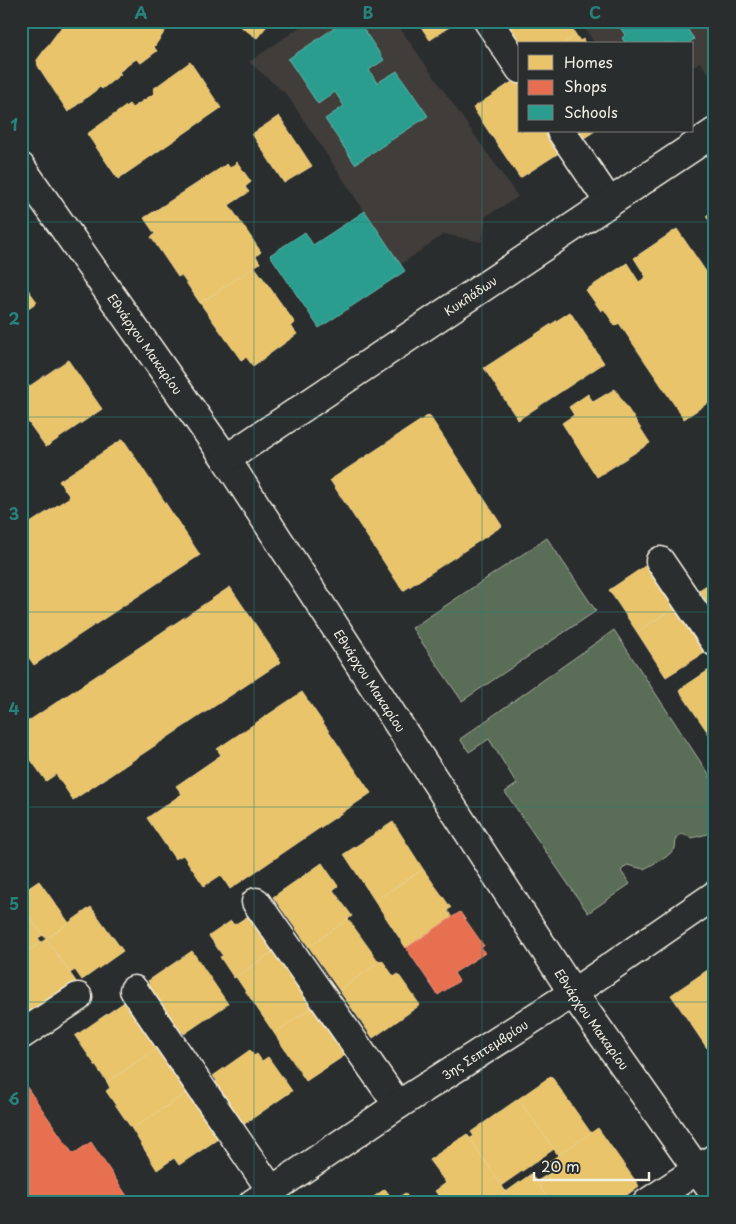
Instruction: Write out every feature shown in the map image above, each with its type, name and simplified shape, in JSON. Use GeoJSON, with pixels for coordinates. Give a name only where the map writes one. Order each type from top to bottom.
{"type":"FeatureCollection","features":[{"type":"Feature","properties":{"kind":"street"},"geometry":{"type":"LineString","coordinates":[[488,21],[518,66]]}},
{"type":"Feature","properties":{"kind":"street"},"geometry":{"type":"LineString","coordinates":[[562,132],[608,202]]}},
{"type":"Feature","properties":{"kind":"street","name":"Κυκλάδων"},"geometry":{"type":"LineString","coordinates":[[226,459],[715,132]]}},
{"type":"Feature","properties":{"kind":"street","name":"Εθνάρχου Μακαρίου"},"geometry":{"type":"LineString","coordinates":[[21,167],[226,459],[573,992],[706,1164],[715,1196]]}},
{"type":"Feature","properties":{"kind":"street"},"geometry":{"type":"LineString","coordinates":[[660,561],[715,642]]}},
{"type":"Feature","properties":{"kind":"street","name":"3ης Σεπτεμβρίου"},"geometry":{"type":"LineString","coordinates":[[262,1196],[573,992],[715,894]]}},
{"type":"Feature","properties":{"kind":"street"},"geometry":{"type":"LineString","coordinates":[[256,902],[398,1105]]}},
{"type":"Feature","properties":{"kind":"street"},"geometry":{"type":"LineString","coordinates":[[134,990],[262,1196]]}},
{"type":"Feature","properties":{"kind":"street"},"geometry":{"type":"LineString","coordinates":[[21,1035],[78,997]]}},
{"type":"Feature","properties":{"kind":"street"},"geometry":{"type":"LineString","coordinates":[[647,1203],[706,1164]]}},
{"type":"Feature","properties":{"kind":"shaded area"},"geometry":{"type":"Polygon","coordinates":[[[309,21],[395,21],[518,197],[486,216],[482,242],[444,234],[400,265],[287,95],[249,62],[309,21]]]}},
{"type":"Feature","properties":{"kind":"shaded area"},"geometry":{"type":"Polygon","coordinates":[[[580,21],[715,21],[715,71],[709,74],[700,62],[694,66],[694,42],[594,42],[580,21]]]}},
{"type":"Feature","properties":{"kind":"green space"},"geometry":{"type":"Polygon","coordinates":[[[547,538],[596,611],[462,701],[412,628],[547,538]]]}},
{"type":"Feature","properties":{"kind":"green space"},"geometry":{"type":"Polygon","coordinates":[[[614,630],[715,784],[715,832],[692,838],[682,834],[676,838],[675,849],[666,857],[644,869],[627,865],[621,871],[630,884],[588,913],[505,792],[517,784],[489,739],[469,752],[460,739],[614,630]]]}},
{"type":"Feature","properties":{"kind":"building: Homes"},"geometry":{"type":"Polygon","coordinates":[[[66,21],[172,21],[154,47],[157,51],[141,63],[136,59],[102,89],[100,87],[68,112],[38,66],[37,60],[66,21]]]}},
{"type":"Feature","properties":{"kind":"building: Homes"},"geometry":{"type":"Polygon","coordinates":[[[243,21],[271,21],[257,38],[240,26],[243,21]]]}},
{"type":"Feature","properties":{"kind":"building: Homes"},"geometry":{"type":"Polygon","coordinates":[[[417,21],[459,21],[430,40],[417,21]]]}},
{"type":"Feature","properties":{"kind":"building: Homes"},"geometry":{"type":"Polygon","coordinates":[[[500,21],[567,21],[576,35],[566,42],[518,42],[518,49],[500,21]]]}},
{"type":"Feature","properties":{"kind":"building: Homes"},"geometry":{"type":"Polygon","coordinates":[[[576,35],[580,41],[583,39],[584,42],[566,42],[576,35]]]}},
{"type":"Feature","properties":{"kind":"building: Homes"},"geometry":{"type":"Polygon","coordinates":[[[190,62],[221,108],[118,179],[87,134],[129,104],[132,108],[155,93],[153,89],[190,62]]]}},
{"type":"Feature","properties":{"kind":"building: Homes"},"geometry":{"type":"Polygon","coordinates":[[[518,78],[518,132],[554,132],[565,149],[520,178],[473,108],[518,78]]]}},
{"type":"Feature","properties":{"kind":"building: Homes"},"geometry":{"type":"Polygon","coordinates":[[[279,116],[312,166],[284,183],[252,134],[279,116]]]}},
{"type":"Feature","properties":{"kind":"building: Homes"},"geometry":{"type":"Polygon","coordinates":[[[572,132],[593,132],[578,142],[572,132]]]}},
{"type":"Feature","properties":{"kind":"building: Homes"},"geometry":{"type":"Polygon","coordinates":[[[237,162],[251,182],[245,187],[249,192],[229,205],[261,252],[256,256],[260,263],[200,303],[181,275],[178,277],[151,237],[155,234],[144,218],[227,164],[230,168],[237,162]]]}},
{"type":"Feature","properties":{"kind":"building: Homes"},"geometry":{"type":"Polygon","coordinates":[[[715,210],[715,229],[706,216],[715,210]]]}},
{"type":"Feature","properties":{"kind":"building: Homes"},"geometry":{"type":"Polygon","coordinates":[[[677,229],[715,285],[715,398],[684,419],[619,323],[615,326],[604,309],[601,311],[586,290],[627,263],[639,282],[646,277],[634,258],[677,229]]]}},
{"type":"Feature","properties":{"kind":"building: Homes"},"geometry":{"type":"Polygon","coordinates":[[[255,267],[295,323],[291,326],[297,334],[253,366],[246,357],[241,360],[200,303],[255,267]]]}},
{"type":"Feature","properties":{"kind":"building: Homes"},"geometry":{"type":"Polygon","coordinates":[[[21,280],[37,302],[21,313],[21,280]]]}},
{"type":"Feature","properties":{"kind":"building: Homes"},"geometry":{"type":"Polygon","coordinates":[[[570,312],[604,363],[518,420],[484,368],[570,312]]]}},
{"type":"Feature","properties":{"kind":"building: Homes"},"geometry":{"type":"Polygon","coordinates":[[[68,360],[102,409],[46,447],[21,412],[21,392],[68,360]]]}},
{"type":"Feature","properties":{"kind":"building: Homes"},"geometry":{"type":"Polygon","coordinates":[[[615,389],[650,443],[597,477],[562,423],[574,415],[569,407],[588,394],[593,402],[615,389]]]}},
{"type":"Feature","properties":{"kind":"building: Homes"},"geometry":{"type":"Polygon","coordinates":[[[429,415],[502,526],[403,591],[330,480],[429,415]]]}},
{"type":"Feature","properties":{"kind":"building: Homes"},"geometry":{"type":"Polygon","coordinates":[[[123,439],[200,555],[34,665],[21,646],[21,529],[70,497],[59,481],[123,439]]]}},
{"type":"Feature","properties":{"kind":"building: Homes"},"geometry":{"type":"Polygon","coordinates":[[[651,562],[679,605],[637,632],[609,590],[651,562]]]}},
{"type":"Feature","properties":{"kind":"building: Homes"},"geometry":{"type":"Polygon","coordinates":[[[715,580],[715,614],[699,590],[715,580]]]}},
{"type":"Feature","properties":{"kind":"building: Homes"},"geometry":{"type":"Polygon","coordinates":[[[230,587],[281,662],[73,800],[56,774],[46,781],[21,746],[21,726],[230,587]]]}},
{"type":"Feature","properties":{"kind":"building: Homes"},"geometry":{"type":"Polygon","coordinates":[[[679,605],[709,650],[666,677],[637,632],[679,605]]]}},
{"type":"Feature","properties":{"kind":"building: Homes"},"geometry":{"type":"Polygon","coordinates":[[[715,666],[715,743],[679,690],[715,666]]]}},
{"type":"Feature","properties":{"kind":"building: Homes"},"geometry":{"type":"Polygon","coordinates":[[[302,692],[371,793],[230,889],[221,875],[204,886],[183,855],[175,859],[147,818],[182,794],[176,786],[221,755],[217,749],[302,692]]]}},
{"type":"Feature","properties":{"kind":"building: Homes"},"geometry":{"type":"Polygon","coordinates":[[[393,822],[423,869],[375,901],[344,854],[393,822]]]}},
{"type":"Feature","properties":{"kind":"building: Homes"},"geometry":{"type":"Polygon","coordinates":[[[322,863],[338,886],[333,890],[352,916],[309,947],[273,897],[322,863]]]}},
{"type":"Feature","properties":{"kind":"building: Homes"},"geometry":{"type":"Polygon","coordinates":[[[423,869],[451,908],[447,910],[452,917],[406,948],[375,901],[423,869]]]}},
{"type":"Feature","properties":{"kind":"building: Homes"},"geometry":{"type":"Polygon","coordinates":[[[39,881],[69,923],[46,939],[21,904],[21,893],[39,881]]]}},
{"type":"Feature","properties":{"kind":"building: Homes"},"geometry":{"type":"Polygon","coordinates":[[[21,904],[43,935],[38,938],[41,942],[21,956],[21,904]]]}},
{"type":"Feature","properties":{"kind":"building: Homes"},"geometry":{"type":"Polygon","coordinates":[[[91,907],[123,951],[82,980],[75,970],[70,973],[46,939],[91,907]]]}},
{"type":"Feature","properties":{"kind":"building: Homes"},"geometry":{"type":"Polygon","coordinates":[[[253,913],[277,949],[234,978],[220,957],[223,956],[209,936],[231,921],[234,925],[253,913]]]}},
{"type":"Feature","properties":{"kind":"building: Homes"},"geometry":{"type":"Polygon","coordinates":[[[348,919],[379,962],[339,990],[309,947],[348,919]]]}},
{"type":"Feature","properties":{"kind":"building: Homes"},"geometry":{"type":"Polygon","coordinates":[[[46,939],[77,983],[24,1020],[21,1017],[21,956],[46,939]]]}},
{"type":"Feature","properties":{"kind":"building: Homes"},"geometry":{"type":"Polygon","coordinates":[[[277,949],[321,1002],[274,1033],[236,977],[277,949]]]}},
{"type":"Feature","properties":{"kind":"building: Homes"},"geometry":{"type":"Polygon","coordinates":[[[192,951],[228,1004],[184,1034],[182,1031],[178,1033],[146,986],[150,984],[148,981],[192,951]]]}},
{"type":"Feature","properties":{"kind":"building: Homes"},"geometry":{"type":"Polygon","coordinates":[[[382,960],[394,977],[398,974],[420,1005],[373,1038],[339,990],[382,960]]]}},
{"type":"Feature","properties":{"kind":"building: Homes"},"geometry":{"type":"Polygon","coordinates":[[[715,965],[715,1043],[707,1048],[671,995],[715,965]]]}},
{"type":"Feature","properties":{"kind":"building: Homes"},"geometry":{"type":"Polygon","coordinates":[[[129,999],[161,1046],[107,1082],[75,1036],[129,999]]]}},
{"type":"Feature","properties":{"kind":"building: Homes"},"geometry":{"type":"Polygon","coordinates":[[[321,1002],[353,1050],[306,1081],[274,1033],[321,1002]]]}},
{"type":"Feature","properties":{"kind":"building: Homes"},"geometry":{"type":"Polygon","coordinates":[[[161,1046],[191,1090],[132,1129],[106,1091],[110,1088],[107,1082],[161,1046]]]}},
{"type":"Feature","properties":{"kind":"building: Homes"},"geometry":{"type":"Polygon","coordinates":[[[250,1050],[254,1056],[257,1054],[262,1061],[268,1057],[292,1091],[243,1125],[214,1083],[217,1081],[213,1076],[250,1050]]]}},
{"type":"Feature","properties":{"kind":"building: Homes"},"geometry":{"type":"Polygon","coordinates":[[[551,1076],[591,1133],[558,1155],[518,1099],[551,1076]]]}},
{"type":"Feature","properties":{"kind":"building: Homes"},"geometry":{"type":"Polygon","coordinates":[[[191,1090],[221,1137],[179,1165],[174,1158],[157,1170],[132,1129],[191,1090]]]}},
{"type":"Feature","properties":{"kind":"building: Homes"},"geometry":{"type":"Polygon","coordinates":[[[518,1099],[554,1149],[502,1185],[469,1139],[474,1136],[471,1132],[518,1099]]]}},
{"type":"Feature","properties":{"kind":"building: Homes"},"geometry":{"type":"Polygon","coordinates":[[[598,1128],[639,1186],[616,1203],[551,1203],[536,1182],[553,1171],[547,1163],[598,1128]]]}},
{"type":"Feature","properties":{"kind":"building: Homes"},"geometry":{"type":"Polygon","coordinates":[[[467,1134],[506,1192],[490,1203],[444,1203],[435,1191],[446,1183],[429,1160],[467,1134]]]}},
{"type":"Feature","properties":{"kind":"building: Homes"},"geometry":{"type":"Polygon","coordinates":[[[531,1174],[551,1203],[490,1203],[506,1192],[531,1174]]]}},
{"type":"Feature","properties":{"kind":"building: Homes"},"geometry":{"type":"Polygon","coordinates":[[[385,1189],[394,1201],[405,1193],[412,1203],[365,1203],[385,1189]]]}},
{"type":"Feature","properties":{"kind":"building: Shops"},"geometry":{"type":"Polygon","coordinates":[[[460,912],[484,946],[481,947],[485,953],[454,973],[459,981],[438,995],[406,948],[460,912]]]}},
{"type":"Feature","properties":{"kind":"building: Shops"},"geometry":{"type":"Polygon","coordinates":[[[22,1080],[73,1154],[91,1142],[127,1196],[116,1203],[21,1203],[22,1080]]]}},
{"type":"Feature","properties":{"kind":"building: Schools"},"geometry":{"type":"Polygon","coordinates":[[[345,21],[358,21],[384,60],[369,70],[377,83],[397,71],[428,116],[355,164],[325,119],[344,106],[335,92],[318,104],[288,59],[345,21]]]}},
{"type":"Feature","properties":{"kind":"building: Schools"},"geometry":{"type":"Polygon","coordinates":[[[616,21],[682,21],[694,39],[690,42],[625,42],[622,38],[625,35],[616,21]]]}},
{"type":"Feature","properties":{"kind":"building: Schools"},"geometry":{"type":"Polygon","coordinates":[[[365,211],[405,271],[319,328],[270,255],[305,232],[313,245],[365,211]]]}}]}
